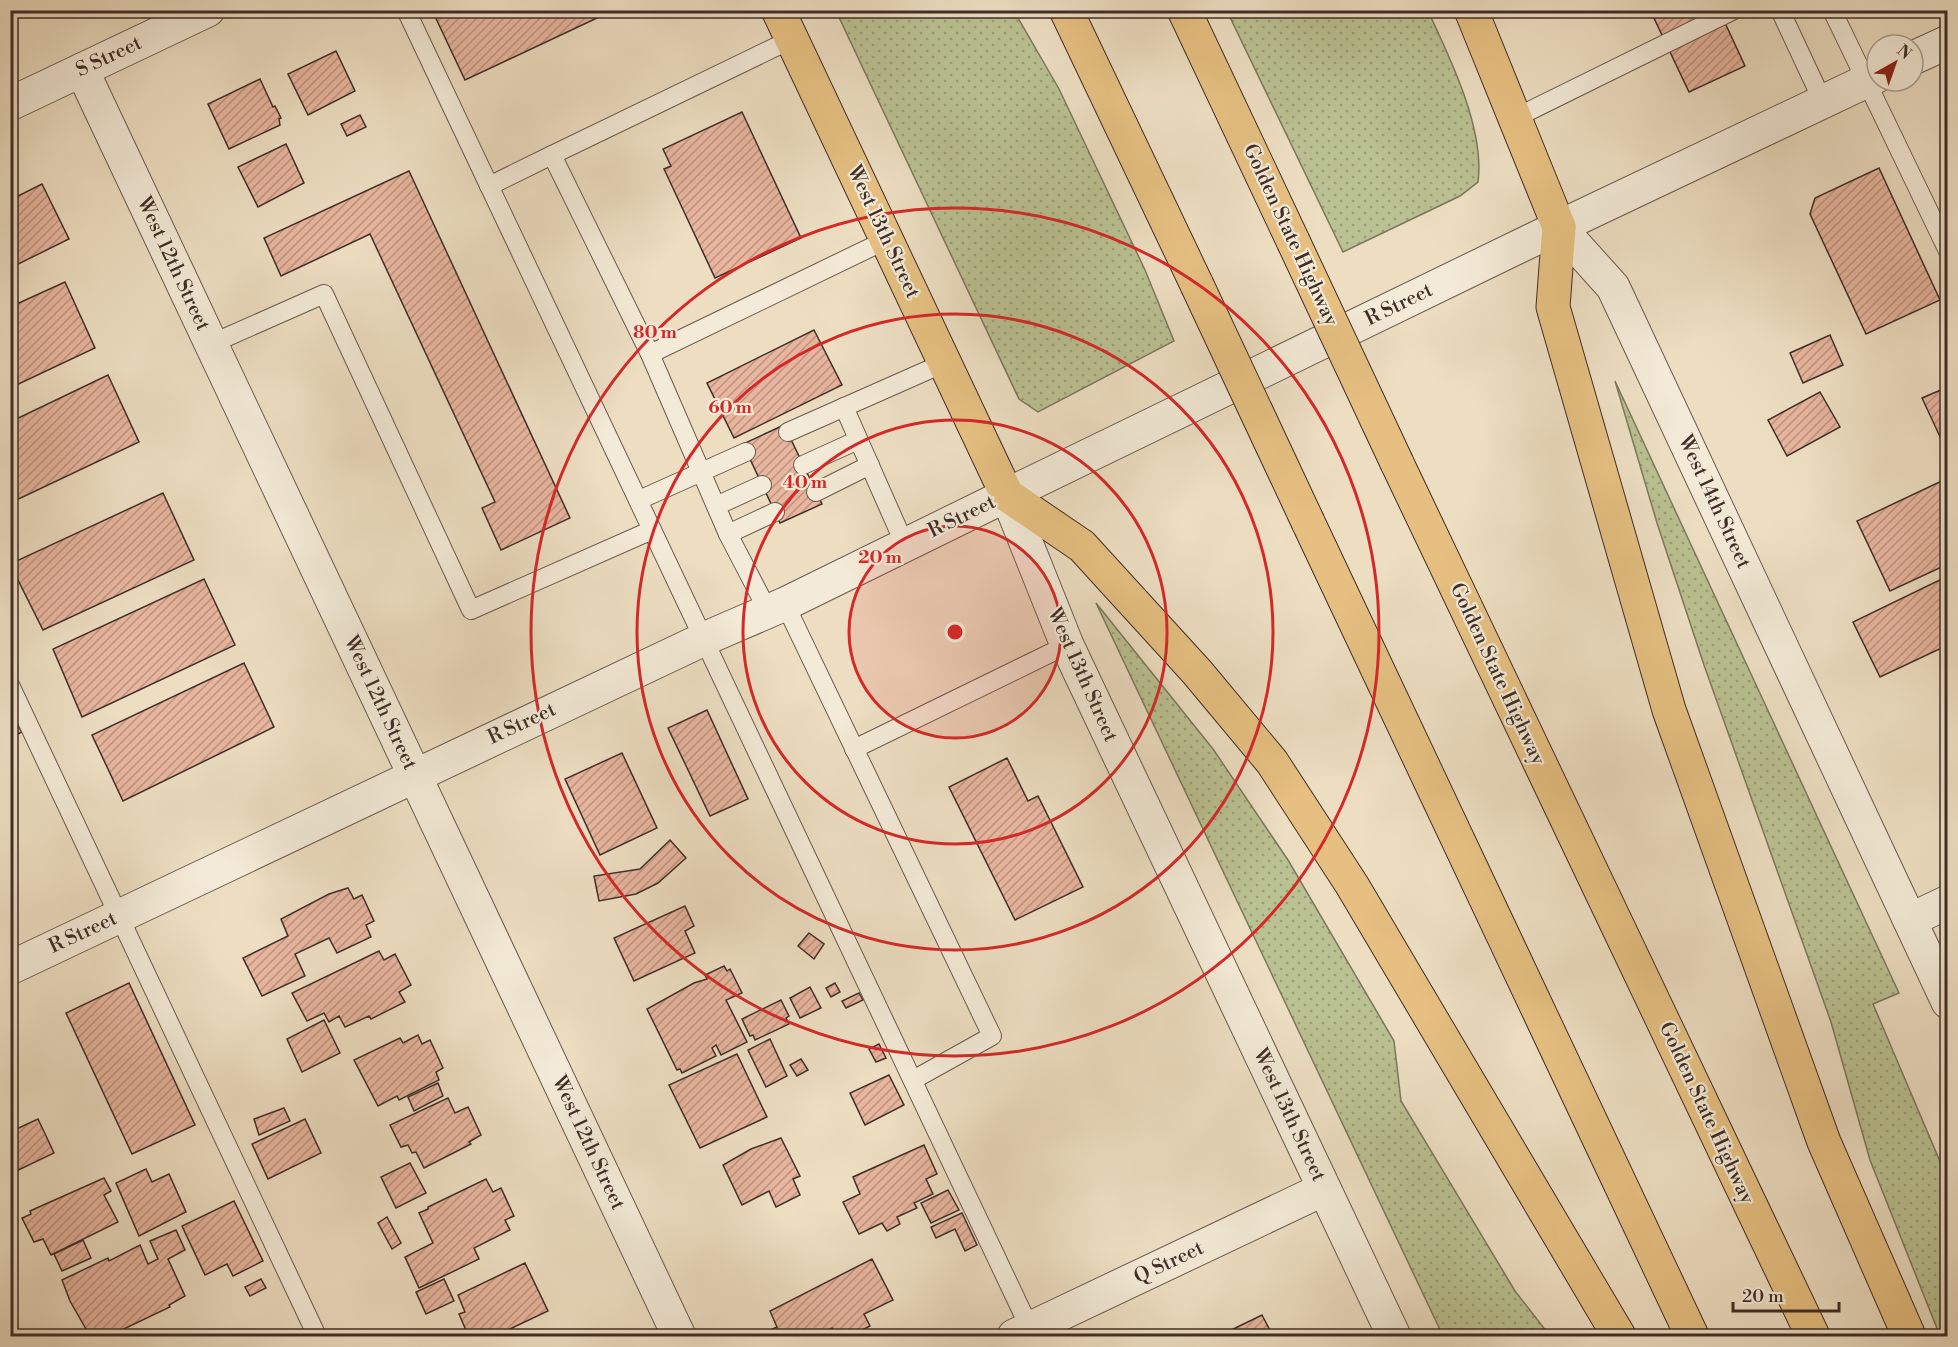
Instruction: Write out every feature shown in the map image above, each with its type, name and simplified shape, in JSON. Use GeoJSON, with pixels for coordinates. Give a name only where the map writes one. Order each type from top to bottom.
{"type":"FeatureCollection","features":[{"type":"Feature","properties":{"kind":"main road"},"geometry":{"type":"LineString","coordinates":[[1065,10],[1692,1336]]}},
{"type":"Feature","properties":{"kind":"main road","name":"Golden State Highway"},"geometry":{"type":"LineString","coordinates":[[1184,10],[1813,1336]]}},
{"type":"Feature","properties":{"kind":"main road","name":"West 14th Street"},"geometry":{"type":"LineString","coordinates":[[1471,10],[1559,227]]}},
{"type":"Feature","properties":{"kind":"main road","name":"West 13th Street"},"geometry":{"type":"LineString","coordinates":[[785,25],[1007,495]]}},
{"type":"Feature","properties":{"kind":"main road"},"geometry":{"type":"LineString","coordinates":[[1559,227],[1553,307],[1670,710],[1824,1142],[1909,1336]]}},
{"type":"Feature","properties":{"kind":"main road"},"geometry":{"type":"LineString","coordinates":[[1007,495],[1082,546],[1197,672],[1272,762],[1352,885],[1619,1336]]}},
{"type":"Feature","properties":{"kind":"street","name":"S Street"},"geometry":{"type":"LineString","coordinates":[[10,104],[208,10]]}},
{"type":"Feature","properties":{"kind":"street"},"geometry":{"type":"LineString","coordinates":[[1925,52],[1947,42]]}},
{"type":"Feature","properties":{"kind":"street","name":"West 12th Street"},"geometry":{"type":"LineString","coordinates":[[82,70],[679,1336]]}},
{"type":"Feature","properties":{"kind":"street","name":"R Street"},"geometry":{"type":"LineString","coordinates":[[10,968],[414,775],[776,607],[1559,227],[1865,82]]}},
{"type":"Feature","properties":{"kind":"street","name":"West 14th Street"},"geometry":{"type":"LineString","coordinates":[[1559,227],[1613,287],[1947,1002]]}},
{"type":"Feature","properties":{"kind":"street","name":"West 13th Street"},"geometry":{"type":"LineString","coordinates":[[1007,495],[1066,645],[1394,1336]]}},
{"type":"Feature","properties":{"kind":"street"},"geometry":{"type":"LineString","coordinates":[[1910,920],[1947,902]]}},
{"type":"Feature","properties":{"kind":"street","name":"Q Street"},"geometry":{"type":"LineString","coordinates":[[1026,1334],[1324,1189]]}},
{"type":"Feature","properties":{"kind":"lane"},"geometry":{"type":"LineString","coordinates":[[406,10],[913,1080],[1026,1334]]}},
{"type":"Feature","properties":{"kind":"lane"},"geometry":{"type":"LineString","coordinates":[[1515,118],[1734,10]]}},
{"type":"Feature","properties":{"kind":"lane"},"geometry":{"type":"LineString","coordinates":[[1780,10],[1823,102]]}},
{"type":"Feature","properties":{"kind":"lane"},"geometry":{"type":"LineString","coordinates":[[1832,10],[1865,68]]}},
{"type":"Feature","properties":{"kind":"lane"},"geometry":{"type":"LineString","coordinates":[[489,186],[552,155],[785,25]]}},
{"type":"Feature","properties":{"kind":"lane"},"geometry":{"type":"LineString","coordinates":[[1877,93],[1947,251]]}},
{"type":"Feature","properties":{"kind":"lane"},"geometry":{"type":"LineString","coordinates":[[552,155],[650,354],[728,534],[776,607],[854,748],[992,1036],[913,1080]]}},
{"type":"Feature","properties":{"kind":"lane"},"geometry":{"type":"LineString","coordinates":[[650,354],[886,240]]}},
{"type":"Feature","properties":{"kind":"lane"},"geometry":{"type":"LineString","coordinates":[[211,344],[324,294],[471,610],[652,530]]}},
{"type":"Feature","properties":{"kind":"lane"},"geometry":{"type":"LineString","coordinates":[[788,432],[944,363]]}},
{"type":"Feature","properties":{"kind":"lane"},"geometry":{"type":"LineString","coordinates":[[844,407],[905,545]]}},
{"type":"Feature","properties":{"kind":"lane"},"geometry":{"type":"LineString","coordinates":[[803,465],[858,440]]}},
{"type":"Feature","properties":{"kind":"lane"},"geometry":{"type":"LineString","coordinates":[[639,500],[746,452]]}},
{"type":"Feature","properties":{"kind":"lane"},"geometry":{"type":"LineString","coordinates":[[816,492],[870,465]]}},
{"type":"Feature","properties":{"kind":"lane"},"geometry":{"type":"LineString","coordinates":[[716,506],[762,485]]}},
{"type":"Feature","properties":{"kind":"lane"},"geometry":{"type":"LineString","coordinates":[[728,534],[775,512]]}},
{"type":"Feature","properties":{"kind":"lane"},"geometry":{"type":"LineString","coordinates":[[854,748],[1066,645]]}},
{"type":"Feature","properties":{"kind":"lane"},"geometry":{"type":"LineString","coordinates":[[10,685],[317,1336]]}},
{"type":"Feature","properties":{"kind":"green space"},"geometry":{"type":"Polygon","coordinates":[[[836,11],[1014,11],[1059,89],[1145,270],[1174,341],[1038,412],[1019,399],[836,11]]]}},
{"type":"Feature","properties":{"kind":"green space"},"geometry":{"type":"Polygon","coordinates":[[[1227,11],[1428,11],[1464,94],[1471,117],[1479,161],[1478,182],[1460,196],[1343,252],[1227,11]]]}},
{"type":"Feature","properties":{"kind":"green space"},"geometry":{"type":"Polygon","coordinates":[[[1615,381],[1899,993],[1873,1004],[1947,1178],[1947,1336],[1940,1336],[1870,1160],[1831,1022],[1704,665],[1657,523],[1615,381]]]}},
{"type":"Feature","properties":{"kind":"green space"},"geometry":{"type":"Polygon","coordinates":[[[1096,603],[1213,749],[1288,860],[1394,1041],[1401,1101],[1515,1291],[1550,1336],[1443,1336],[1096,603]]]}},
{"type":"Feature","properties":{"kind":"building"},"geometry":{"type":"Polygon","coordinates":[[[432,10],[614,10],[465,80],[432,10]]]}},
{"type":"Feature","properties":{"kind":"building"},"geometry":{"type":"Polygon","coordinates":[[[1664,10],[1719,10],[1745,66],[1689,92],[1653,16],[1664,10]]]}},
{"type":"Feature","properties":{"kind":"building"},"geometry":{"type":"Polygon","coordinates":[[[336,51],[355,91],[308,115],[288,74],[336,51]]]}},
{"type":"Feature","properties":{"kind":"building"},"geometry":{"type":"Polygon","coordinates":[[[260,79],[273,107],[275,106],[281,118],[279,119],[280,125],[229,149],[208,104],[260,79]]]}},
{"type":"Feature","properties":{"kind":"building"},"geometry":{"type":"Polygon","coordinates":[[[742,112],[801,238],[715,278],[664,169],[671,166],[663,149],[742,112]]]}},
{"type":"Feature","properties":{"kind":"building"},"geometry":{"type":"Polygon","coordinates":[[[360,115],[366,127],[347,136],[341,124],[360,115]]]}},
{"type":"Feature","properties":{"kind":"building"},"geometry":{"type":"Polygon","coordinates":[[[286,144],[304,183],[258,207],[238,167],[286,144]]]}},
{"type":"Feature","properties":{"kind":"building"},"geometry":{"type":"Polygon","coordinates":[[[1879,168],[1940,300],[1866,334],[1810,214],[1815,198],[1879,168]]]}},
{"type":"Feature","properties":{"kind":"building"},"geometry":{"type":"Polygon","coordinates":[[[409,171],[570,518],[501,550],[482,508],[495,502],[370,234],[281,276],[264,238],[409,171]]]}},
{"type":"Feature","properties":{"kind":"building"},"geometry":{"type":"Polygon","coordinates":[[[42,184],[69,239],[10,268],[10,200],[42,184]]]}},
{"type":"Feature","properties":{"kind":"building"},"geometry":{"type":"Polygon","coordinates":[[[65,282],[95,348],[10,388],[10,307],[65,282]]]}},
{"type":"Feature","properties":{"kind":"building"},"geometry":{"type":"Polygon","coordinates":[[[814,330],[842,385],[734,438],[707,383],[814,330]]]}},
{"type":"Feature","properties":{"kind":"building"},"geometry":{"type":"Polygon","coordinates":[[[1830,335],[1843,365],[1803,383],[1790,353],[1830,335]]]}},
{"type":"Feature","properties":{"kind":"building"},"geometry":{"type":"Polygon","coordinates":[[[108,375],[139,442],[10,503],[10,422],[108,375]]]}},
{"type":"Feature","properties":{"kind":"building"},"geometry":{"type":"Polygon","coordinates":[[[1948,387],[1948,438],[1942,441],[1922,398],[1948,387]]]}},
{"type":"Feature","properties":{"kind":"building"},"geometry":{"type":"Polygon","coordinates":[[[1820,392],[1840,427],[1787,456],[1768,420],[1820,392]]]}},
{"type":"Feature","properties":{"kind":"building"},"geometry":{"type":"Polygon","coordinates":[[[784,425],[822,504],[780,523],[743,444],[784,425]]]}},
{"type":"Feature","properties":{"kind":"building"},"geometry":{"type":"Polygon","coordinates":[[[1946,479],[1948,564],[1890,591],[1857,521],[1946,479]]]}},
{"type":"Feature","properties":{"kind":"building"},"geometry":{"type":"Polygon","coordinates":[[[163,493],[194,560],[43,630],[10,564],[163,493]]]}},
{"type":"Feature","properties":{"kind":"building"},"geometry":{"type":"Polygon","coordinates":[[[1948,576],[1948,645],[1880,677],[1853,622],[1948,576]]]}},
{"type":"Feature","properties":{"kind":"building"},"geometry":{"type":"Polygon","coordinates":[[[204,579],[235,645],[82,717],[53,649],[204,579]]]}},
{"type":"Feature","properties":{"kind":"building"},"geometry":{"type":"Polygon","coordinates":[[[244,663],[274,727],[123,801],[92,735],[244,663]]]}},
{"type":"Feature","properties":{"kind":"building"},"geometry":{"type":"Polygon","coordinates":[[[707,710],[748,799],[710,816],[668,728],[707,710]]]}},
{"type":"Feature","properties":{"kind":"building"},"geometry":{"type":"Polygon","coordinates":[[[13,718],[22,732],[10,738],[10,719],[13,718]]]}},
{"type":"Feature","properties":{"kind":"building"},"geometry":{"type":"Polygon","coordinates":[[[622,753],[657,828],[600,855],[565,779],[622,753]]]}},
{"type":"Feature","properties":{"kind":"building"},"geometry":{"type":"Polygon","coordinates":[[[1007,758],[1028,801],[1038,796],[1083,887],[1015,920],[949,787],[1007,758]]]}},
{"type":"Feature","properties":{"kind":"building"},"geometry":{"type":"Polygon","coordinates":[[[670,840],[686,858],[658,883],[636,894],[599,901],[594,876],[640,869],[670,840]]]}},
{"type":"Feature","properties":{"kind":"building"},"geometry":{"type":"Polygon","coordinates":[[[348,888],[354,899],[362,895],[374,921],[366,925],[371,937],[337,953],[329,938],[295,954],[305,976],[262,996],[243,958],[288,936],[281,919],[329,894],[348,888]]]}},
{"type":"Feature","properties":{"kind":"building"},"geometry":{"type":"Polygon","coordinates":[[[685,906],[694,926],[685,931],[695,953],[634,981],[614,938],[685,906]]]}},
{"type":"Feature","properties":{"kind":"building"},"geometry":{"type":"Polygon","coordinates":[[[809,933],[824,944],[814,959],[798,946],[809,933]]]}},
{"type":"Feature","properties":{"kind":"building"},"geometry":{"type":"Polygon","coordinates":[[[379,951],[384,960],[395,954],[411,985],[399,992],[405,1002],[371,1019],[369,1016],[345,1027],[339,1016],[329,1022],[324,1013],[307,1021],[292,993],[379,951]]]}},
{"type":"Feature","properties":{"kind":"building"},"geometry":{"type":"Polygon","coordinates":[[[724,966],[727,971],[730,969],[742,993],[726,1000],[747,1042],[721,1055],[716,1045],[712,1048],[716,1056],[682,1073],[680,1069],[677,1070],[647,1009],[694,983],[707,979],[705,975],[724,966]]]}},
{"type":"Feature","properties":{"kind":"building"},"geometry":{"type":"Polygon","coordinates":[[[129,983],[195,1125],[132,1154],[66,1013],[129,983]]]}},
{"type":"Feature","properties":{"kind":"building"},"geometry":{"type":"Polygon","coordinates":[[[835,983],[840,992],[831,997],[826,988],[835,983]]]}},
{"type":"Feature","properties":{"kind":"building"},"geometry":{"type":"Polygon","coordinates":[[[810,987],[821,1008],[800,1018],[790,998],[810,987]]]}},
{"type":"Feature","properties":{"kind":"building"},"geometry":{"type":"Polygon","coordinates":[[[859,993],[863,1000],[846,1008],[842,1001],[859,993]]]}},
{"type":"Feature","properties":{"kind":"building"},"geometry":{"type":"Polygon","coordinates":[[[781,1000],[789,1016],[786,1018],[789,1024],[755,1040],[753,1035],[750,1036],[742,1019],[781,1000]]]}},
{"type":"Feature","properties":{"kind":"building"},"geometry":{"type":"Polygon","coordinates":[[[324,1020],[340,1053],[302,1072],[287,1039],[324,1020]]]}},
{"type":"Feature","properties":{"kind":"building"},"geometry":{"type":"Polygon","coordinates":[[[418,1035],[422,1044],[430,1040],[443,1068],[436,1072],[439,1080],[399,1100],[397,1096],[378,1106],[354,1060],[400,1038],[403,1043],[418,1035]]]}},
{"type":"Feature","properties":{"kind":"building"},"geometry":{"type":"Polygon","coordinates":[[[770,1039],[787,1076],[766,1087],[748,1050],[770,1039]]]}},
{"type":"Feature","properties":{"kind":"building"},"geometry":{"type":"Polygon","coordinates":[[[879,1044],[886,1058],[876,1062],[869,1049],[879,1044]]]}},
{"type":"Feature","properties":{"kind":"building"},"geometry":{"type":"Polygon","coordinates":[[[737,1054],[767,1117],[700,1148],[669,1085],[737,1054]]]}},
{"type":"Feature","properties":{"kind":"building"},"geometry":{"type":"Polygon","coordinates":[[[801,1059],[808,1070],[797,1076],[790,1065],[801,1059]]]}},
{"type":"Feature","properties":{"kind":"building"},"geometry":{"type":"Polygon","coordinates":[[[889,1075],[904,1105],[865,1125],[850,1093],[889,1075]]]}},
{"type":"Feature","properties":{"kind":"building"},"geometry":{"type":"Polygon","coordinates":[[[438,1083],[443,1096],[414,1111],[408,1097],[438,1083]]]}},
{"type":"Feature","properties":{"kind":"building"},"geometry":{"type":"Polygon","coordinates":[[[448,1098],[455,1113],[468,1107],[481,1135],[469,1142],[471,1144],[424,1168],[416,1152],[412,1153],[408,1145],[401,1147],[390,1125],[448,1098]]]}},
{"type":"Feature","properties":{"kind":"building"},"geometry":{"type":"Polygon","coordinates":[[[284,1108],[290,1121],[259,1135],[254,1119],[284,1108]]]}},
{"type":"Feature","properties":{"kind":"building"},"geometry":{"type":"Polygon","coordinates":[[[38,1119],[54,1153],[10,1174],[10,1132],[38,1119]]]}},
{"type":"Feature","properties":{"kind":"building"},"geometry":{"type":"Polygon","coordinates":[[[305,1119],[321,1153],[268,1179],[252,1144],[305,1119]]]}},
{"type":"Feature","properties":{"kind":"building"},"geometry":{"type":"Polygon","coordinates":[[[781,1138],[800,1176],[793,1179],[800,1195],[776,1207],[769,1191],[742,1205],[723,1165],[751,1149],[781,1138]]]}},
{"type":"Feature","properties":{"kind":"building"},"geometry":{"type":"Polygon","coordinates":[[[924,1145],[937,1174],[926,1179],[933,1194],[914,1203],[917,1208],[897,1217],[900,1224],[887,1231],[882,1223],[859,1234],[843,1202],[860,1194],[853,1177],[924,1145]]]}},
{"type":"Feature","properties":{"kind":"building"},"geometry":{"type":"Polygon","coordinates":[[[410,1163],[426,1193],[396,1208],[381,1177],[410,1163]]]}},
{"type":"Feature","properties":{"kind":"building"},"geometry":{"type":"Polygon","coordinates":[[[146,1169],[152,1182],[169,1174],[186,1212],[139,1236],[116,1183],[146,1169]]]}},
{"type":"Feature","properties":{"kind":"building"},"geometry":{"type":"Polygon","coordinates":[[[104,1178],[111,1191],[104,1195],[118,1222],[51,1255],[43,1239],[34,1242],[22,1218],[31,1214],[30,1211],[104,1178]]]}},
{"type":"Feature","properties":{"kind":"building"},"geometry":{"type":"Polygon","coordinates":[[[486,1179],[493,1192],[501,1188],[514,1216],[505,1220],[510,1230],[474,1248],[479,1259],[419,1288],[405,1257],[433,1243],[419,1213],[486,1179]]]}},
{"type":"Feature","properties":{"kind":"building"},"geometry":{"type":"Polygon","coordinates":[[[948,1190],[959,1210],[931,1223],[921,1203],[948,1190]]]}},
{"type":"Feature","properties":{"kind":"building"},"geometry":{"type":"Polygon","coordinates":[[[234,1201],[263,1261],[233,1276],[227,1264],[205,1275],[182,1226],[234,1201]]]}},
{"type":"Feature","properties":{"kind":"building"},"geometry":{"type":"Polygon","coordinates":[[[962,1213],[977,1245],[965,1251],[955,1229],[936,1238],[931,1227],[962,1213]]]}},
{"type":"Feature","properties":{"kind":"building"},"geometry":{"type":"Polygon","coordinates":[[[387,1217],[401,1243],[392,1249],[378,1223],[387,1217]]]}},
{"type":"Feature","properties":{"kind":"building"},"geometry":{"type":"Polygon","coordinates":[[[176,1230],[185,1250],[168,1259],[185,1296],[169,1305],[170,1307],[109,1336],[90,1336],[70,1301],[62,1280],[108,1258],[109,1261],[140,1245],[148,1264],[158,1259],[150,1241],[176,1230]]]}},
{"type":"Feature","properties":{"kind":"building"},"geometry":{"type":"Polygon","coordinates":[[[83,1240],[91,1258],[62,1271],[54,1254],[83,1240]]]}},
{"type":"Feature","properties":{"kind":"building"},"geometry":{"type":"Polygon","coordinates":[[[872,1259],[893,1300],[864,1314],[870,1326],[851,1336],[836,1336],[832,1328],[816,1336],[771,1336],[768,1331],[777,1327],[770,1311],[872,1259]]]}},
{"type":"Feature","properties":{"kind":"building"},"geometry":{"type":"Polygon","coordinates":[[[525,1263],[548,1311],[495,1336],[477,1336],[475,1332],[468,1335],[459,1314],[465,1312],[458,1295],[525,1263]]]}},
{"type":"Feature","properties":{"kind":"building"},"geometry":{"type":"Polygon","coordinates":[[[261,1279],[266,1288],[250,1296],[245,1287],[261,1279]]]}},
{"type":"Feature","properties":{"kind":"building"},"geometry":{"type":"Polygon","coordinates":[[[444,1279],[454,1301],[426,1314],[416,1292],[444,1279]]]}},
{"type":"Feature","properties":{"kind":"building"},"geometry":{"type":"Polygon","coordinates":[[[1262,1315],[1273,1336],[1219,1336],[1262,1315]]]}}]}
